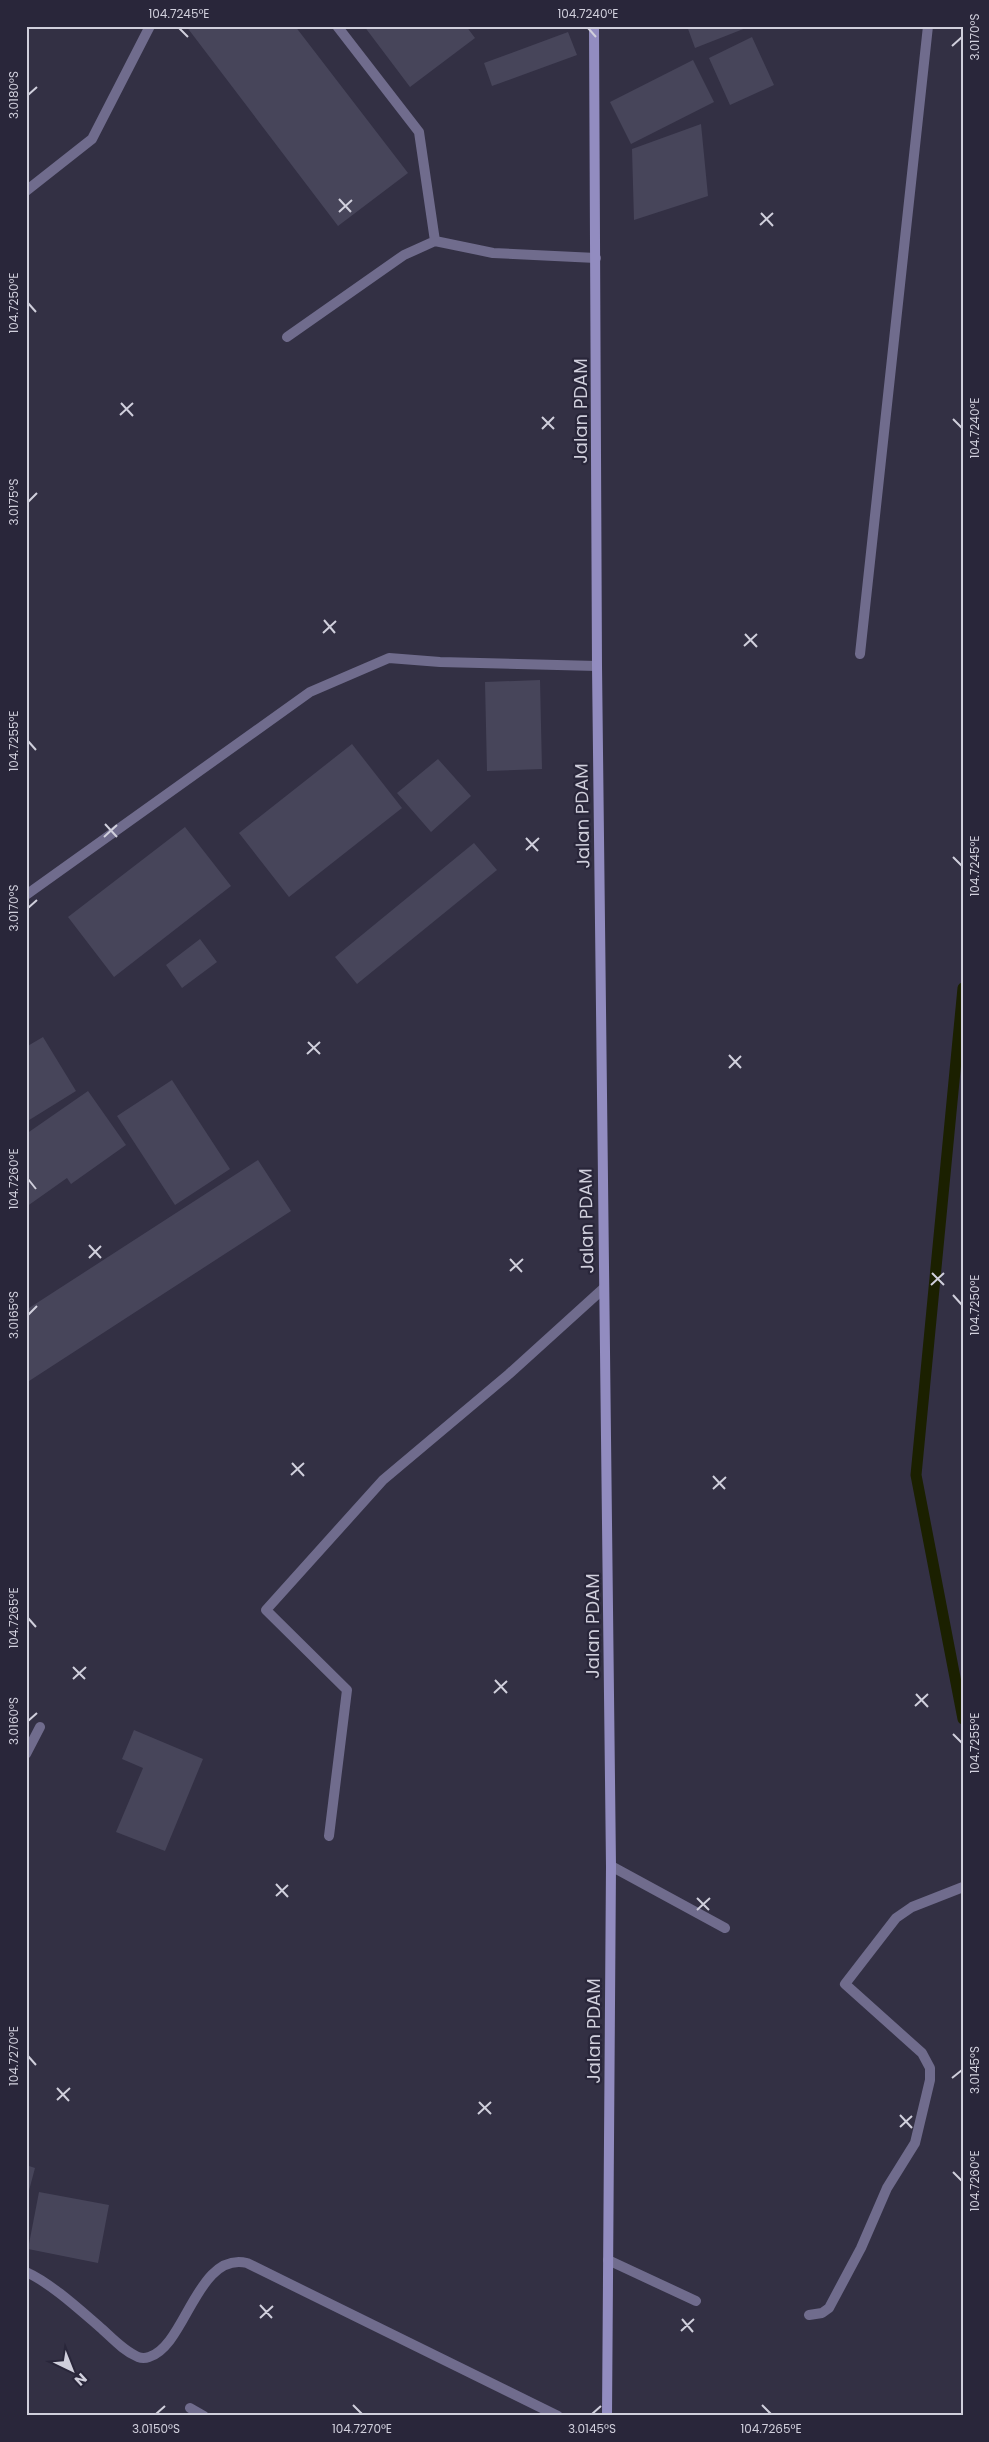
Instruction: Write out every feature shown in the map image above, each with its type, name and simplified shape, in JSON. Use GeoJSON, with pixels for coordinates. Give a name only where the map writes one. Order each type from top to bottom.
{"type":"FeatureCollection","features":[{"type":"Feature","properties":{"kind":"street"},"geometry":{"type":"LineString","coordinates":[[26,191],[92,139],[150,26]]}},
{"type":"Feature","properties":{"kind":"street"},"geometry":{"type":"LineString","coordinates":[[337,26],[419,132],[435,241]]}},
{"type":"Feature","properties":{"kind":"street","name":"Jalan PDAM"},"geometry":{"type":"LineString","coordinates":[[594,26],[597,666],[611,1866],[607,2416]]}},
{"type":"Feature","properties":{"kind":"street"},"geometry":{"type":"LineString","coordinates":[[860,654],[928,26]]}},
{"type":"Feature","properties":{"kind":"street"},"geometry":{"type":"LineString","coordinates":[[287,336],[404,255],[435,241],[493,253],[596,258]]}},
{"type":"Feature","properties":{"kind":"street"},"geometry":{"type":"LineString","coordinates":[[26,895],[310,692],[343,676],[389,658],[440,662],[597,666]]}},
{"type":"Feature","properties":{"kind":"street"},"geometry":{"type":"LineString","coordinates":[[329,1836],[347,1690],[266,1610],[383,1480],[509,1374],[604,1288]]}},
{"type":"Feature","properties":{"kind":"street"},"geometry":{"type":"LineString","coordinates":[[26,1754],[40,1727]]}},
{"type":"Feature","properties":{"kind":"street"},"geometry":{"type":"LineString","coordinates":[[611,1866],[725,1928]]}},
{"type":"Feature","properties":{"kind":"street"},"geometry":{"type":"LineString","coordinates":[[809,2314],[822,2313],[829,2308],[841,2287],[888,2188],[915,2143],[930,2080],[930,2068],[922,2053],[845,1984],[896,1918],[926,1901],[963,1887]]}},
{"type":"Feature","properties":{"kind":"street"},"geometry":{"type":"LineString","coordinates":[[608,2260],[696,2301]]}},
{"type":"Feature","properties":{"kind":"street"},"geometry":{"type":"LineString","coordinates":[[26,2272],[78,2308],[122,2347],[140,2357],[148,2357],[156,2353],[168,2340],[217,2269],[230,2261],[247,2263],[558,2416]]}},
{"type":"Feature","properties":{"kind":"street"},"geometry":{"type":"LineString","coordinates":[[190,2408],[204,2416]]}},
{"type":"Feature","properties":{"kind":"building"},"geometry":{"type":"Polygon","coordinates":[[[186,26],[295,26],[408,173],[338,226],[186,26]]]}},
{"type":"Feature","properties":{"kind":"building"},"geometry":{"type":"Polygon","coordinates":[[[364,26],[466,26],[475,38],[410,87],[364,26]]]}},
{"type":"Feature","properties":{"kind":"building"},"geometry":{"type":"Polygon","coordinates":[[[687,26],[751,26],[695,48],[687,26]]]}},
{"type":"Feature","properties":{"kind":"building"},"geometry":{"type":"Polygon","coordinates":[[[568,32],[577,55],[492,86],[484,63],[568,32]]]}},
{"type":"Feature","properties":{"kind":"building"},"geometry":{"type":"Polygon","coordinates":[[[752,37],[774,85],[730,105],[709,58],[752,37]]]}},
{"type":"Feature","properties":{"kind":"building"},"geometry":{"type":"Polygon","coordinates":[[[693,60],[714,102],[631,144],[610,102],[693,60]]]}},
{"type":"Feature","properties":{"kind":"building"},"geometry":{"type":"Polygon","coordinates":[[[701,124],[708,196],[634,220],[632,149],[701,124]]]}},
{"type":"Feature","properties":{"kind":"building"},"geometry":{"type":"Polygon","coordinates":[[[540,680],[542,769],[487,771],[485,682],[540,680]]]}},
{"type":"Feature","properties":{"kind":"building"},"geometry":{"type":"Polygon","coordinates":[[[352,744],[402,808],[289,897],[239,833],[352,744]]]}},
{"type":"Feature","properties":{"kind":"building"},"geometry":{"type":"Polygon","coordinates":[[[438,759],[471,796],[431,832],[397,793],[438,759]]]}},
{"type":"Feature","properties":{"kind":"building"},"geometry":{"type":"Polygon","coordinates":[[[185,827],[231,886],[114,977],[68,917],[185,827]]]}},
{"type":"Feature","properties":{"kind":"building"},"geometry":{"type":"Polygon","coordinates":[[[474,843],[497,870],[357,984],[335,957],[474,843]]]}},
{"type":"Feature","properties":{"kind":"building"},"geometry":{"type":"Polygon","coordinates":[[[200,939],[217,962],[182,988],[166,965],[200,939]]]}},
{"type":"Feature","properties":{"kind":"building"},"geometry":{"type":"Polygon","coordinates":[[[43,1037],[76,1091],[26,1122],[26,1047],[43,1037]]]}},
{"type":"Feature","properties":{"kind":"building"},"geometry":{"type":"Polygon","coordinates":[[[172,1080],[230,1169],[175,1205],[117,1116],[172,1080]]]}},
{"type":"Feature","properties":{"kind":"building"},"geometry":{"type":"Polygon","coordinates":[[[88,1091],[126,1145],[71,1184],[67,1178],[26,1207],[26,1134],[88,1091]]]}},
{"type":"Feature","properties":{"kind":"building"},"geometry":{"type":"Polygon","coordinates":[[[258,1160],[291,1211],[26,1383],[26,1310],[258,1160]]]}},
{"type":"Feature","properties":{"kind":"building"},"geometry":{"type":"Polygon","coordinates":[[[134,1730],[203,1759],[165,1851],[116,1832],[143,1768],[122,1759],[134,1730]]]}},
{"type":"Feature","properties":{"kind":"building"},"geometry":{"type":"Polygon","coordinates":[[[26,2165],[35,2168],[27,2198],[26,2198],[26,2165]]]}},
{"type":"Feature","properties":{"kind":"building"},"geometry":{"type":"Polygon","coordinates":[[[39,2192],[109,2205],[98,2263],[28,2249],[39,2192]]]}},
{"type":"Feature","properties":{"kind":"waterway"},"geometry":{"type":"LineString","coordinates":[[963,988],[916,1475],[963,1719]]}}]}
